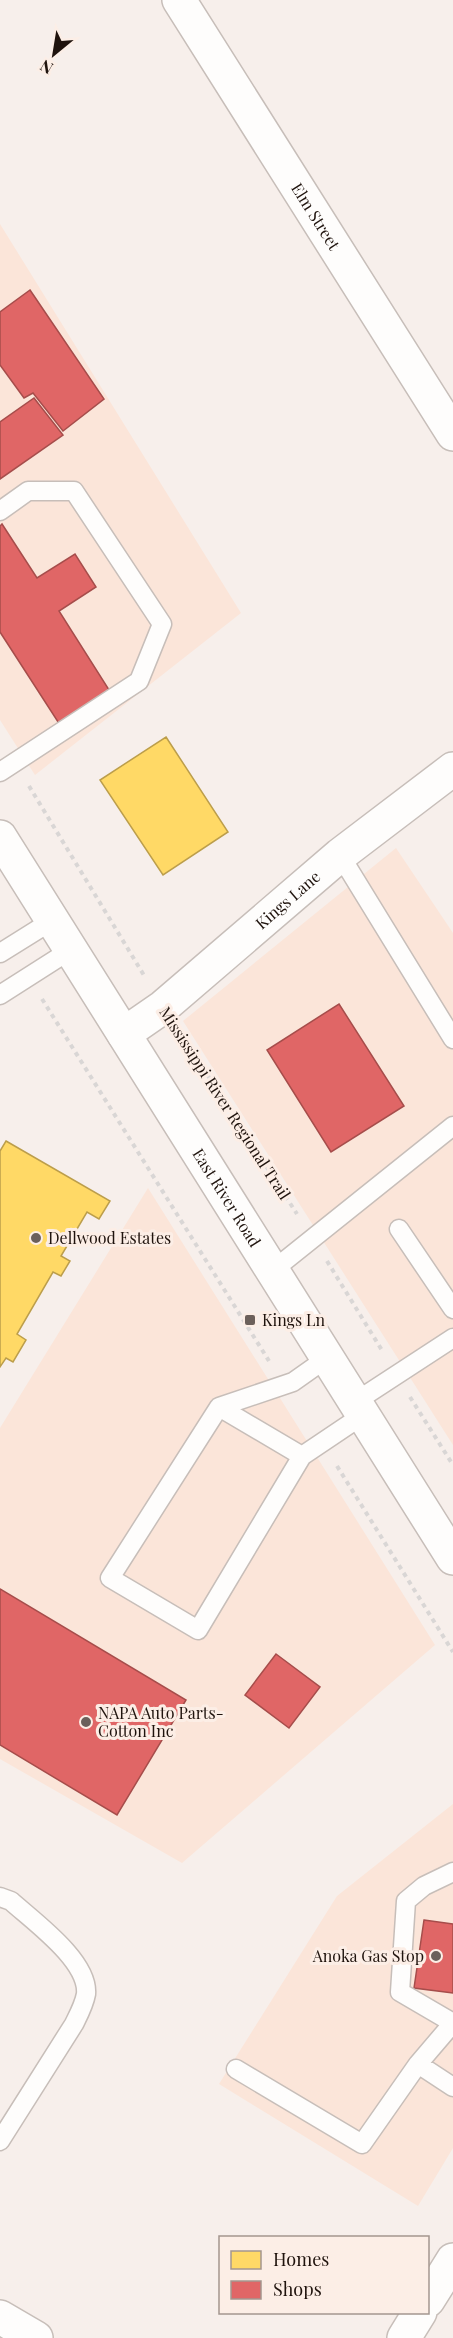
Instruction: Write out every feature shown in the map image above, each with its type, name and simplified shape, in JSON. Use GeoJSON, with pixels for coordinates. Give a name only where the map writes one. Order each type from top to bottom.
{"type":"FeatureCollection","features":[{"type":"Feature","properties":{"kind":"street","name":"Elm Street"},"geometry":{"type":"LineString","coordinates":[[179,0],[453,434]]}},
{"type":"Feature","properties":{"kind":"street","name":"Kings Lane"},"geometry":{"type":"LineString","coordinates":[[124,1034],[163,1007],[340,855],[453,769]]}},
{"type":"Feature","properties":{"kind":"street","name":"East River Road"},"geometry":{"type":"LineString","coordinates":[[0,837],[453,1558]]}},
{"type":"Feature","properties":{"kind":"street"},"geometry":{"type":"LineString","coordinates":[[429,2298],[453,2260]]}},
{"type":"Feature","properties":{"kind":"street"},"geometry":{"type":"LineString","coordinates":[[404,2338],[419,2314]]}},
{"type":"Feature","properties":{"kind":"street"},"geometry":{"type":"LineString","coordinates":[[0,2317],[36,2338]]}},
{"type":"Feature","properties":{"kind":"lane"},"geometry":{"type":"LineString","coordinates":[[0,511],[28,491],[74,491],[162,624],[139,681],[7,767]]}},
{"type":"Feature","properties":{"kind":"lane"},"geometry":{"type":"LineString","coordinates":[[340,855],[453,1039]]}},
{"type":"Feature","properties":{"kind":"lane"},"geometry":{"type":"LineString","coordinates":[[0,953],[53,920]]}},
{"type":"Feature","properties":{"kind":"lane"},"geometry":{"type":"LineString","coordinates":[[0,995],[72,949]]}},
{"type":"Feature","properties":{"kind":"lane"},"geometry":{"type":"LineString","coordinates":[[272,1271],[453,1126]]}},
{"type":"Feature","properties":{"kind":"lane"},"geometry":{"type":"LineString","coordinates":[[399,1229],[453,1309]]}},
{"type":"Feature","properties":{"kind":"lane"},"geometry":{"type":"LineString","coordinates":[[327,1358],[293,1382],[219,1407],[110,1578],[198,1630],[302,1456],[322,1443],[397,1376],[453,1338]]}},
{"type":"Feature","properties":{"kind":"lane"},"geometry":{"type":"LineString","coordinates":[[219,1407],[302,1456]]}},
{"type":"Feature","properties":{"kind":"lane"},"geometry":{"type":"LineString","coordinates":[[236,2068],[362,2144],[418,2064],[453,2023],[400,1992],[406,1901],[424,1886],[453,1872]]}},
{"type":"Feature","properties":{"kind":"lane"},"geometry":{"type":"LineString","coordinates":[[0,1897],[11,1901],[70,1956],[82,1974],[86,1991],[74,2024],[0,2141]]}},
{"type":"Feature","properties":{"kind":"lane"},"geometry":{"type":"LineString","coordinates":[[418,2064],[453,2087]]}},
{"type":"Feature","properties":{"kind":"path","name":"Mississippi River Regional Trail"},"geometry":{"type":"LineString","coordinates":[[7,767],[313,1238],[453,1465]]}},
{"type":"Feature","properties":{"kind":"path"},"geometry":{"type":"LineString","coordinates":[[28,977],[284,1385]]}},
{"type":"Feature","properties":{"kind":"path"},"geometry":{"type":"LineString","coordinates":[[322,1443],[453,1652]]}},
{"type":"Feature","properties":{"kind":"shaded area"},"geometry":{"type":"Polygon","coordinates":[[[0,224],[241,613],[35,775],[0,720],[0,224]]]}},
{"type":"Feature","properties":{"kind":"shaded area"},"geometry":{"type":"Polygon","coordinates":[[[396,848],[453,933],[453,1445],[183,1021],[396,848]]]}},
{"type":"Feature","properties":{"kind":"shaded area"},"geometry":{"type":"Polygon","coordinates":[[[148,1188],[435,1645],[182,1863],[0,1759],[0,1428],[148,1188]]]}},
{"type":"Feature","properties":{"kind":"shaded area"},"geometry":{"type":"Polygon","coordinates":[[[453,1804],[453,2148],[418,2206],[219,2084],[337,1896],[453,1804]]]}},
{"type":"Feature","properties":{"kind":"building: Homes"},"geometry":{"type":"Polygon","coordinates":[[[166,737],[228,832],[163,875],[100,780],[166,737]]]}},
{"type":"Feature","properties":{"kind":"building: Homes","name":"Dellwood Estates"},"geometry":{"type":"Polygon","coordinates":[[[6,1141],[110,1201],[99,1219],[87,1212],[61,1256],[70,1261],[61,1276],[53,1272],[17,1334],[26,1340],[13,1362],[6,1358],[0,1367],[0,1151],[6,1141]]]}},
{"type":"Feature","properties":{"kind":"building: Shops"},"geometry":{"type":"Polygon","coordinates":[[[30,290],[104,399],[63,431],[33,393],[24,398],[0,365],[0,312],[30,290]]]}},
{"type":"Feature","properties":{"kind":"building: Shops"},"geometry":{"type":"Polygon","coordinates":[[[34,398],[63,435],[0,479],[0,422],[34,398]]]}},
{"type":"Feature","properties":{"kind":"building: Shops"},"geometry":{"type":"Polygon","coordinates":[[[2,524],[37,578],[75,554],[96,587],[59,611],[111,693],[60,725],[0,632],[0,526],[2,524]]]}},
{"type":"Feature","properties":{"kind":"building: Shops"},"geometry":{"type":"Polygon","coordinates":[[[339,1004],[404,1106],[331,1152],[267,1050],[339,1004]]]}},
{"type":"Feature","properties":{"kind":"building: Shops","name":"NAPA Auto Parts- Cotton Inc"},"geometry":{"type":"Polygon","coordinates":[[[0,1589],[186,1700],[117,1815],[0,1745],[0,1589]]]}},
{"type":"Feature","properties":{"kind":"building: Shops"},"geometry":{"type":"Polygon","coordinates":[[[276,1654],[320,1687],[289,1728],[245,1695],[276,1654]]]}},
{"type":"Feature","properties":{"kind":"building: Shops","name":"Anoka Gas Stop"},"geometry":{"type":"Polygon","coordinates":[[[424,1920],[453,1924],[453,1993],[414,1988],[424,1920]]]}},
{"type":"Feature","properties":{"kind":"place","name":"Dellwood Estates"},"geometry":{"type":"Point","coordinates":[36,1238]}},
{"type":"Feature","properties":{"kind":"place","name":"Kings Ln"},"geometry":{"type":"Point","coordinates":[250,1320]}},
{"type":"Feature","properties":{"kind":"place","name":"NAPA Auto Parts- Cotton Inc"},"geometry":{"type":"Point","coordinates":[86,1722]}},
{"type":"Feature","properties":{"kind":"place","name":"Anoka Gas Stop"},"geometry":{"type":"Point","coordinates":[436,1956]}}]}
